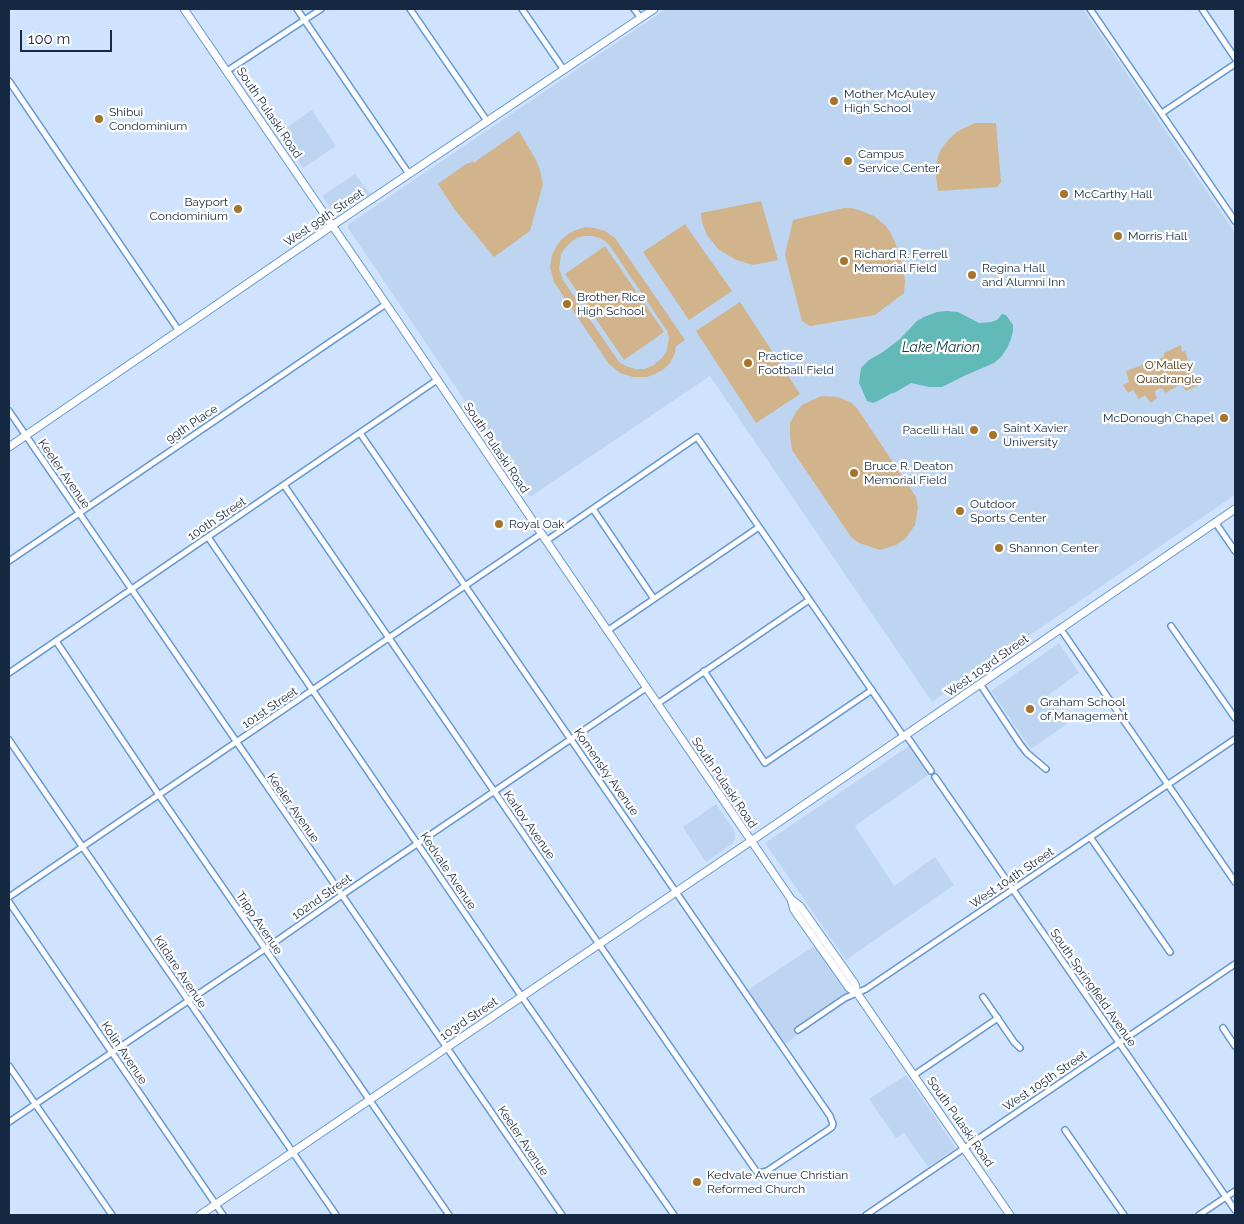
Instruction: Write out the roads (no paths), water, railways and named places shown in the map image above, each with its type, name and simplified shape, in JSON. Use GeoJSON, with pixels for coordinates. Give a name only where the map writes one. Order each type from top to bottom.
{"type":"FeatureCollection","features":[{"type":"Feature","properties":{"kind":"main road","name":"South Pulaski Road"},"geometry":{"type":"LineString","coordinates":[[184,9],[791,899],[794,910],[849,988],[857,993],[1010,1215]]}},
{"type":"Feature","properties":{"kind":"main road","name":"West 99th Street"},"geometry":{"type":"LineString","coordinates":[[9,447],[333,225],[654,9]]}},
{"type":"Feature","properties":{"kind":"main road","name":"West 103rd Street"},"geometry":{"type":"LineString","coordinates":[[751,841],[1235,509]]}},
{"type":"Feature","properties":{"kind":"main road","name":"103rd Street"},"geometry":{"type":"LineString","coordinates":[[200,1215],[751,841]]}},
{"type":"Feature","properties":{"kind":"street"},"geometry":{"type":"LineString","coordinates":[[297,9],[409,174]]}},
{"type":"Feature","properties":{"kind":"street"},"geometry":{"type":"LineString","coordinates":[[227,71],[321,9]]}},
{"type":"Feature","properties":{"kind":"street"},"geometry":{"type":"LineString","coordinates":[[410,9],[487,121]]}},
{"type":"Feature","properties":{"kind":"street"},"geometry":{"type":"LineString","coordinates":[[522,9],[564,70]]}},
{"type":"Feature","properties":{"kind":"street"},"geometry":{"type":"LineString","coordinates":[[634,9],[640,18]]}},
{"type":"Feature","properties":{"kind":"street"},"geometry":{"type":"LineString","coordinates":[[1090,9],[1235,221]]}},
{"type":"Feature","properties":{"kind":"street"},"geometry":{"type":"LineString","coordinates":[[1202,9],[1235,58]]}},
{"type":"Feature","properties":{"kind":"street"},"geometry":{"type":"LineString","coordinates":[[1162,113],[1235,64]]}},
{"type":"Feature","properties":{"kind":"street"},"geometry":{"type":"LineString","coordinates":[[9,81],[179,331]]}},
{"type":"Feature","properties":{"kind":"street","name":"99th Place"},"geometry":{"type":"LineString","coordinates":[[9,561],[386,304]]}},
{"type":"Feature","properties":{"kind":"street","name":"100th Street"},"geometry":{"type":"LineString","coordinates":[[9,673],[437,380]]}},
{"type":"Feature","properties":{"kind":"street","name":"Keeler Avenue"},"geometry":{"type":"LineString","coordinates":[[9,411],[562,1215]]}},
{"type":"Feature","properties":{"kind":"street","name":"Komensky Avenue"},"geometry":{"type":"LineString","coordinates":[[360,433],[830,1116],[833,1124],[832,1127],[767,1171],[759,1173]]}},
{"type":"Feature","properties":{"kind":"street","name":"101st Street"},"geometry":{"type":"LineString","coordinates":[[9,897],[466,586],[593,509],[697,437],[759,527]]}},
{"type":"Feature","properties":{"kind":"street","name":"Karlov Avenue"},"geometry":{"type":"LineString","coordinates":[[284,485],[599,945],[759,1173]]}},
{"type":"Feature","properties":{"kind":"street"},"geometry":{"type":"LineString","coordinates":[[593,509],[654,599]]}},
{"type":"Feature","properties":{"kind":"street"},"geometry":{"type":"LineString","coordinates":[[1216,522],[1235,551]]}},
{"type":"Feature","properties":{"kind":"street"},"geometry":{"type":"LineString","coordinates":[[607,631],[759,527],[872,690],[931,771]]}},
{"type":"Feature","properties":{"kind":"street","name":"Kedvale Avenue"},"geometry":{"type":"LineString","coordinates":[[208,537],[522,997],[674,1215]]}},
{"type":"Feature","properties":{"kind":"street"},"geometry":{"type":"LineString","coordinates":[[657,704],[809,600]]}},
{"type":"Feature","properties":{"kind":"street"},"geometry":{"type":"LineString","coordinates":[[1171,626],[1235,718]]}},
{"type":"Feature","properties":{"kind":"street"},"geometry":{"type":"LineString","coordinates":[[1060,628],[1235,882]]}},
{"type":"Feature","properties":{"kind":"street","name":"Tripp Avenue"},"geometry":{"type":"LineString","coordinates":[[56,641],[159,795],[449,1215]]}},
{"type":"Feature","properties":{"kind":"street"},"geometry":{"type":"LineString","coordinates":[[704,671],[765,763],[872,690]]}},
{"type":"Feature","properties":{"kind":"street"},"geometry":{"type":"LineString","coordinates":[[980,684],[1026,753],[1046,769]]}},
{"type":"Feature","properties":{"kind":"street","name":"102nd Street"},"geometry":{"type":"LineString","coordinates":[[9,1122],[646,688]]}},
{"type":"Feature","properties":{"kind":"street","name":"West 104th Street"},"geometry":{"type":"LineString","coordinates":[[798,1030],[845,998],[866,989],[1235,739]]}},
{"type":"Feature","properties":{"kind":"street","name":"Kildare Avenue"},"geometry":{"type":"LineString","coordinates":[[9,740],[336,1215]]}},
{"type":"Feature","properties":{"kind":"street","name":"South Springfield Avenue"},"geometry":{"type":"LineString","coordinates":[[935,777],[1235,1210]]}},
{"type":"Feature","properties":{"kind":"street"},"geometry":{"type":"LineString","coordinates":[[1090,837],[1170,952]]}},
{"type":"Feature","properties":{"kind":"street","name":"Kolin Avenue"},"geometry":{"type":"LineString","coordinates":[[9,902],[223,1215]]}},
{"type":"Feature","properties":{"kind":"street","name":"West 105th Street"},"geometry":{"type":"LineString","coordinates":[[866,1215],[1235,964]]}},
{"type":"Feature","properties":{"kind":"street"},"geometry":{"type":"LineString","coordinates":[[983,997],[1020,1048]]}},
{"type":"Feature","properties":{"kind":"street"},"geometry":{"type":"LineString","coordinates":[[914,1075],[998,1018]]}},
{"type":"Feature","properties":{"kind":"street"},"geometry":{"type":"LineString","coordinates":[[1223,1028],[1235,1046]]}},
{"type":"Feature","properties":{"kind":"street"},"geometry":{"type":"LineString","coordinates":[[9,1066],[112,1215]]}},
{"type":"Feature","properties":{"kind":"street"},"geometry":{"type":"LineString","coordinates":[[1066,1130],[1124,1215]]}},
{"type":"Feature","properties":{"kind":"street"},"geometry":{"type":"LineString","coordinates":[[1199,1215],[1235,1191]]}},
{"type":"Feature","properties":{"kind":"water","name":"Lake Marion"},"geometry":{"type":"Polygon","coordinates":[[[937,312],[958,312],[979,323],[991,322],[997,320],[1002,314],[1006,315],[1013,325],[1013,331],[1007,348],[1001,357],[994,363],[942,387],[929,387],[911,383],[878,401],[873,403],[867,401],[859,383],[861,368],[869,360],[900,339],[917,321],[937,312]]]}},
{"type":"Feature","properties":{"kind":"place","name":"Mother McAuley High School"},"geometry":{"type":"Point","coordinates":[834,101]}},
{"type":"Feature","properties":{"kind":"place","name":"Shibui Condominium"},"geometry":{"type":"Point","coordinates":[99,119]}},
{"type":"Feature","properties":{"kind":"place","name":"Campus Service Center"},"geometry":{"type":"Point","coordinates":[848,161]}},
{"type":"Feature","properties":{"kind":"place","name":"McCarthy Hall"},"geometry":{"type":"Point","coordinates":[1064,194]}},
{"type":"Feature","properties":{"kind":"place","name":"Bayport Condominium"},"geometry":{"type":"Point","coordinates":[238,209]}},
{"type":"Feature","properties":{"kind":"place","name":"Morris Hall"},"geometry":{"type":"Point","coordinates":[1118,236]}},
{"type":"Feature","properties":{"kind":"place","name":"Richard R. Ferrell Memorial Field"},"geometry":{"type":"Point","coordinates":[844,261]}},
{"type":"Feature","properties":{"kind":"place","name":"Regina Hall and Alumni Inn"},"geometry":{"type":"Point","coordinates":[972,275]}},
{"type":"Feature","properties":{"kind":"place","name":"Brother Rice High School"},"geometry":{"type":"Point","coordinates":[567,304]}},
{"type":"Feature","properties":{"kind":"place","name":"Practice Football Field"},"geometry":{"type":"Point","coordinates":[748,363]}},
{"type":"Feature","properties":{"kind":"place","name":"McDonough Chapel"},"geometry":{"type":"Point","coordinates":[1224,418]}},
{"type":"Feature","properties":{"kind":"place","name":"Pacelli Hall"},"geometry":{"type":"Point","coordinates":[974,430]}},
{"type":"Feature","properties":{"kind":"place","name":"Saint Xavier University"},"geometry":{"type":"Point","coordinates":[993,435]}},
{"type":"Feature","properties":{"kind":"place","name":"Bruce R. Deaton Memorial Field"},"geometry":{"type":"Point","coordinates":[854,473]}},
{"type":"Feature","properties":{"kind":"place","name":"Outdoor Sports Center"},"geometry":{"type":"Point","coordinates":[960,511]}},
{"type":"Feature","properties":{"kind":"place","name":"Royal Oak"},"geometry":{"type":"Point","coordinates":[499,524]}},
{"type":"Feature","properties":{"kind":"place","name":"Shannon Center"},"geometry":{"type":"Point","coordinates":[999,548]}},
{"type":"Feature","properties":{"kind":"place","name":"Graham School of Management"},"geometry":{"type":"Point","coordinates":[1030,709]}},
{"type":"Feature","properties":{"kind":"place","name":"Kedvale Avenue Christian Reformed Church"},"geometry":{"type":"Point","coordinates":[697,1182]}},
{"type":"Feature","properties":{"kind":"park label","name":"O'Malley Quadrangle"},"geometry":{"type":"Point","coordinates":[1169,372]}}]}
